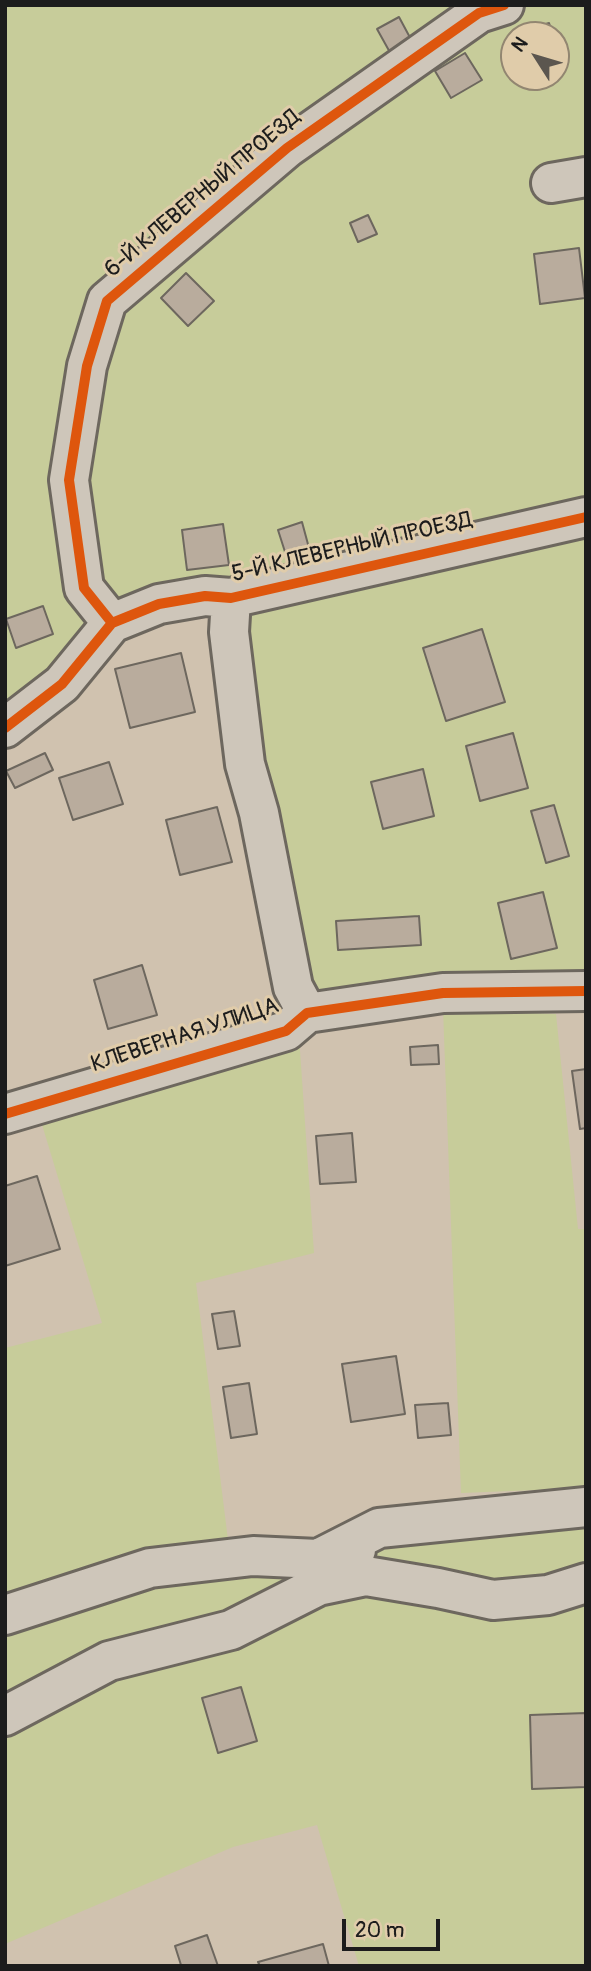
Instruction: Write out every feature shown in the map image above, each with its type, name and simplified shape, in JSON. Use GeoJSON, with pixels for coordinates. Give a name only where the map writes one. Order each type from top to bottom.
{"type":"FeatureCollection","features":[{"type":"Feature","properties":{"kind":"street","name":"6-Й КЛЕВЕРНЫЙ ПРОЕЗД"},"geometry":{"type":"LineString","coordinates":[[112,623],[84,588],[69,480],[87,366],[107,301],[287,148],[479,13],[504,5]]}},
{"type":"Feature","properties":{"kind":"street","name":"5-Й КЛЕВЕРНЫЙ ПРОЕЗД"},"geometry":{"type":"LineString","coordinates":[[5,728],[62,684],[112,623],[159,604],[205,596],[231,598],[586,517]]}},
{"type":"Feature","properties":{"kind":"street"},"geometry":{"type":"LineString","coordinates":[[231,598],[229,632],[246,764],[293,987],[307,1013]]}},
{"type":"Feature","properties":{"kind":"street","name":"КЛЕВЕРНАЯ УЛИЦА"},"geometry":{"type":"LineString","coordinates":[[5,1114],[286,1031],[307,1013],[443,993],[586,991]]}},
{"type":"Feature","properties":{"kind":"street"},"geometry":{"type":"LineString","coordinates":[[5,1615],[150,1568],[253,1556],[318,1559],[379,1528],[586,1507]]}},
{"type":"Feature","properties":{"kind":"street"},"geometry":{"type":"LineString","coordinates":[[318,1586],[379,1528]]}},
{"type":"Feature","properties":{"kind":"street"},"geometry":{"type":"LineString","coordinates":[[5,1716],[109,1661],[231,1630],[318,1586],[366,1576],[493,1600],[548,1595],[586,1583]]}},
{"type":"Feature","properties":{"kind":"green space"},"geometry":{"type":"Polygon","coordinates":[[[5,5],[586,5],[586,974],[322,997],[303,981],[229,582],[111,602],[81,628],[55,671],[5,709],[5,5]]]}},
{"type":"Feature","properties":{"kind":"green space"},"geometry":{"type":"Polygon","coordinates":[[[443,1009],[556,1014],[578,1229],[586,1229],[586,1488],[461,1493],[443,1009]]]}},
{"type":"Feature","properties":{"kind":"green space"},"geometry":{"type":"Polygon","coordinates":[[[299,1036],[314,1253],[196,1283],[228,1540],[5,1599],[5,1348],[102,1323],[40,1118],[299,1036]]]}},
{"type":"Feature","properties":{"kind":"green space"},"geometry":{"type":"Polygon","coordinates":[[[586,1517],[586,1966],[359,1966],[317,1825],[233,1847],[5,1944],[5,1629],[157,1582],[586,1517]]]}},
{"type":"Feature","properties":{"kind":"building"},"geometry":{"type":"Polygon","coordinates":[[[399,17],[414,45],[392,56],[377,29],[399,17]]]}},
{"type":"Feature","properties":{"kind":"building"},"geometry":{"type":"Polygon","coordinates":[[[465,53],[482,80],[451,98],[435,71],[465,53]]]}},
{"type":"Feature","properties":{"kind":"building"},"geometry":{"type":"Polygon","coordinates":[[[368,215],[377,234],[358,242],[350,223],[368,215]]]}},
{"type":"Feature","properties":{"kind":"building"},"geometry":{"type":"Polygon","coordinates":[[[579,248],[585,298],[540,304],[534,254],[579,248]]]}},
{"type":"Feature","properties":{"kind":"building"},"geometry":{"type":"Polygon","coordinates":[[[186,273],[214,301],[188,326],[161,298],[186,273]]]}},
{"type":"Feature","properties":{"kind":"building"},"geometry":{"type":"Polygon","coordinates":[[[302,522],[309,548],[286,555],[278,530],[302,522]]]}},
{"type":"Feature","properties":{"kind":"building"},"geometry":{"type":"Polygon","coordinates":[[[223,524],[229,565],[187,570],[182,530],[223,524]]]}},
{"type":"Feature","properties":{"kind":"building"},"geometry":{"type":"Polygon","coordinates":[[[43,606],[53,634],[16,648],[6,619],[43,606]]]}},
{"type":"Feature","properties":{"kind":"building"},"geometry":{"type":"Polygon","coordinates":[[[482,629],[505,702],[446,721],[423,648],[482,629]]]}},
{"type":"Feature","properties":{"kind":"building"},"geometry":{"type":"Polygon","coordinates":[[[181,653],[195,712],[130,728],[115,669],[181,653]]]}},
{"type":"Feature","properties":{"kind":"building"},"geometry":{"type":"Polygon","coordinates":[[[513,733],[528,788],[480,801],[466,746],[513,733]]]}},
{"type":"Feature","properties":{"kind":"building"},"geometry":{"type":"Polygon","coordinates":[[[45,753],[53,770],[15,788],[6,771],[45,753]]]}},
{"type":"Feature","properties":{"kind":"building"},"geometry":{"type":"Polygon","coordinates":[[[109,762],[123,804],[73,820],[59,778],[109,762]]]}},
{"type":"Feature","properties":{"kind":"building"},"geometry":{"type":"Polygon","coordinates":[[[423,769],[434,816],[383,829],[371,782],[423,769]]]}},
{"type":"Feature","properties":{"kind":"building"},"geometry":{"type":"Polygon","coordinates":[[[554,805],[569,856],[546,863],[531,811],[554,805]]]}},
{"type":"Feature","properties":{"kind":"building"},"geometry":{"type":"Polygon","coordinates":[[[217,807],[232,862],[180,875],[166,820],[217,807]]]}},
{"type":"Feature","properties":{"kind":"building"},"geometry":{"type":"Polygon","coordinates":[[[543,892],[557,948],[511,959],[498,903],[543,892]]]}},
{"type":"Feature","properties":{"kind":"building"},"geometry":{"type":"Polygon","coordinates":[[[419,916],[421,945],[338,950],[336,921],[419,916]]]}},
{"type":"Feature","properties":{"kind":"building"},"geometry":{"type":"Polygon","coordinates":[[[142,965],[157,1015],[108,1029],[94,980],[142,965]]]}},
{"type":"Feature","properties":{"kind":"building"},"geometry":{"type":"Polygon","coordinates":[[[438,1045],[439,1064],[411,1065],[410,1047],[438,1045]]]}},
{"type":"Feature","properties":{"kind":"building"},"geometry":{"type":"Polygon","coordinates":[[[586,1069],[586,1128],[580,1129],[572,1071],[586,1069]]]}},
{"type":"Feature","properties":{"kind":"building"},"geometry":{"type":"Polygon","coordinates":[[[352,1133],[356,1182],[320,1184],[316,1136],[352,1133]]]}},
{"type":"Feature","properties":{"kind":"building"},"geometry":{"type":"Polygon","coordinates":[[[37,1176],[60,1249],[5,1266],[5,1186],[37,1176]]]}},
{"type":"Feature","properties":{"kind":"building"},"geometry":{"type":"Polygon","coordinates":[[[234,1311],[240,1346],[218,1349],[212,1314],[234,1311]]]}},
{"type":"Feature","properties":{"kind":"building"},"geometry":{"type":"Polygon","coordinates":[[[396,1356],[405,1414],[351,1422],[342,1364],[396,1356]]]}},
{"type":"Feature","properties":{"kind":"building"},"geometry":{"type":"Polygon","coordinates":[[[249,1383],[257,1434],[231,1438],[223,1387],[249,1383]]]}},
{"type":"Feature","properties":{"kind":"building"},"geometry":{"type":"Polygon","coordinates":[[[448,1403],[451,1435],[418,1438],[415,1405],[448,1403]]]}},
{"type":"Feature","properties":{"kind":"building"},"geometry":{"type":"Polygon","coordinates":[[[241,1687],[257,1741],[218,1753],[202,1698],[241,1687]]]}},
{"type":"Feature","properties":{"kind":"building"},"geometry":{"type":"Polygon","coordinates":[[[586,1713],[586,1787],[532,1789],[530,1715],[586,1713]]]}},
{"type":"Feature","properties":{"kind":"building"},"geometry":{"type":"Polygon","coordinates":[[[207,1935],[218,1966],[179,1966],[181,1965],[175,1946],[207,1935]]]}},
{"type":"Feature","properties":{"kind":"building"},"geometry":{"type":"Polygon","coordinates":[[[323,1944],[329,1966],[260,1966],[258,1962],[323,1944]]]}},
{"type":"Feature","properties":{"kind":"cycle path"},"geometry":{"type":"LineString","coordinates":[[112,623],[84,588],[69,480],[87,366],[107,301],[287,148],[479,13],[504,5]]}},
{"type":"Feature","properties":{"kind":"cycle path"},"geometry":{"type":"LineString","coordinates":[[5,728],[62,684],[112,623],[159,604],[205,596],[231,598],[586,517]]}},
{"type":"Feature","properties":{"kind":"cycle path"},"geometry":{"type":"LineString","coordinates":[[5,1114],[286,1031],[307,1013],[443,993],[586,991]]}}]}
